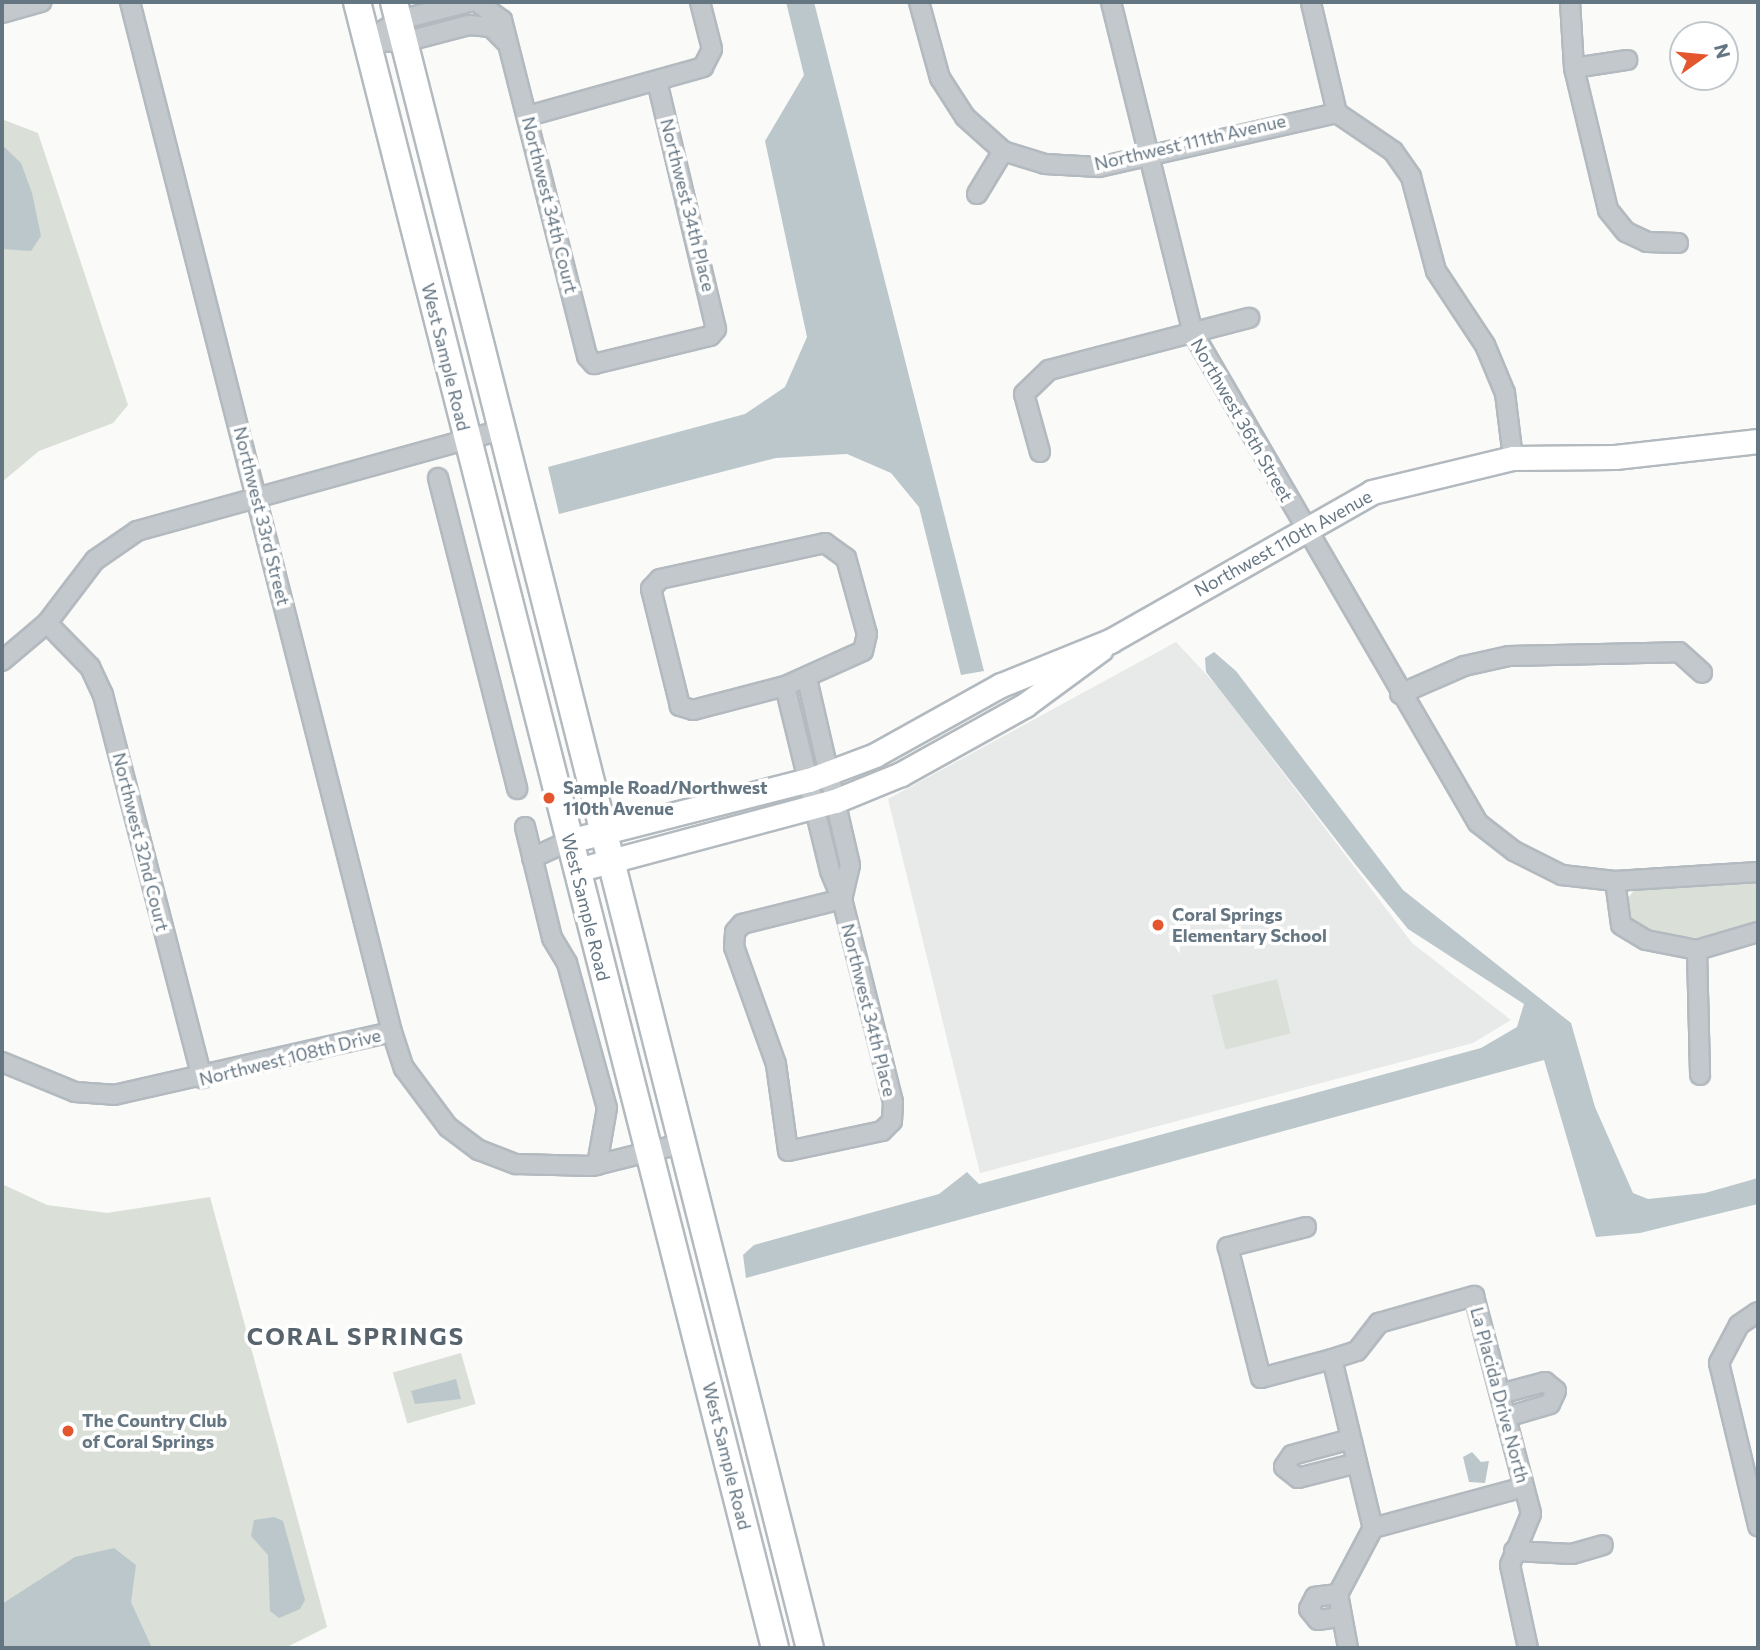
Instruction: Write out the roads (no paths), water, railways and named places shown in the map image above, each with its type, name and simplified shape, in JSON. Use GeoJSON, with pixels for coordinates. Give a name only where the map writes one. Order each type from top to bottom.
{"type":"FeatureCollection","features":[{"type":"Feature","properties":{"kind":"main road","name":"West Sample Road"},"geometry":{"type":"LineString","coordinates":[[357,2],[775,1648]]}},
{"type":"Feature","properties":{"kind":"main road","name":"West Sample Road"},"geometry":{"type":"LineString","coordinates":[[399,21],[810,1648]]}},
{"type":"Feature","properties":{"kind":"street"},"geometry":{"type":"LineString","coordinates":[[2,13],[41,2]]}},
{"type":"Feature","properties":{"kind":"street","name":"Northwest 33rd Street"},"geometry":{"type":"LineString","coordinates":[[130,2],[392,1032]]}},
{"type":"Feature","properties":{"kind":"street"},"geometry":{"type":"LineString","coordinates":[[367,41],[399,21],[470,2]]}},
{"type":"Feature","properties":{"kind":"street","name":"Northwest 34th Court"},"geometry":{"type":"LineString","coordinates":[[477,2],[502,20],[587,356],[594,363]]}},
{"type":"Feature","properties":{"kind":"street"},"geometry":{"type":"LineString","coordinates":[[528,116],[657,81],[709,59],[700,2]]}},
{"type":"Feature","properties":{"kind":"street"},"geometry":{"type":"LineString","coordinates":[[919,2],[940,78],[965,117],[1003,151],[977,194]]}},
{"type":"Feature","properties":{"kind":"street","name":"Northwest 36th Street"},"geometry":{"type":"LineString","coordinates":[[1111,2],[1193,333],[1399,694]]}},
{"type":"Feature","properties":{"kind":"street"},"geometry":{"type":"LineString","coordinates":[[1570,2],[1574,68],[1608,210],[1626,232],[1647,242],[1678,243]]}},
{"type":"Feature","properties":{"kind":"street"},"geometry":{"type":"LineString","coordinates":[[1311,3],[1337,113],[1393,151],[1411,177],[1436,271],[1485,345],[1505,393],[1513,458]]}},
{"type":"Feature","properties":{"kind":"street"},"geometry":{"type":"LineString","coordinates":[[399,21],[491,27],[508,45]]}},
{"type":"Feature","properties":{"kind":"street"},"geometry":{"type":"LineString","coordinates":[[1574,68],[1627,60]]}},
{"type":"Feature","properties":{"kind":"street","name":"Northwest 34th Place"},"geometry":{"type":"LineString","coordinates":[[594,363],[710,336],[716,329],[657,81]]}},
{"type":"Feature","properties":{"kind":"street","name":"Northwest 111th Avenue"},"geometry":{"type":"LineString","coordinates":[[1003,151],[1045,164],[1099,167],[1337,113]]}},
{"type":"Feature","properties":{"kind":"street"},"geometry":{"type":"LineString","coordinates":[[1040,452],[1026,412],[1024,394],[1034,379],[1049,370],[1249,318]]}},
{"type":"Feature","properties":{"kind":"street"},"geometry":{"type":"LineString","coordinates":[[2,661],[47,623],[114,543],[257,495],[501,430]]}},
{"type":"Feature","properties":{"kind":"street","name":"Northwest 110th Avenue"},"geometry":{"type":"LineString","coordinates":[[569,841],[831,773],[1036,668],[1110,640],[1371,492],[1513,458],[1615,457],[1758,441]]}},
{"type":"Feature","properties":{"kind":"street"},"geometry":{"type":"LineString","coordinates":[[438,478],[517,789]]}},
{"type":"Feature","properties":{"kind":"street"},"geometry":{"type":"LineString","coordinates":[[825,542],[837,547],[846,558],[867,634],[863,651],[807,678],[693,710],[680,705],[651,589],[660,579],[747,556],[825,542]]}},
{"type":"Feature","properties":{"kind":"street","name":"Northwest 32nd Court"},"geometry":{"type":"LineString","coordinates":[[47,623],[90,667],[103,695],[202,1078]]}},
{"type":"Feature","properties":{"kind":"street","name":"Northwest 110th Avenue"},"geometry":{"type":"LineString","coordinates":[[577,870],[825,804],[920,766],[1054,686],[1110,640]]}},
{"type":"Feature","properties":{"kind":"street"},"geometry":{"type":"LineString","coordinates":[[1702,673],[1679,652],[1509,656],[1464,666],[1399,694],[1478,822],[1514,851],[1562,875],[1615,881],[1758,872]]}},
{"type":"Feature","properties":{"kind":"street","name":"Northwest 34th Place"},"geometry":{"type":"LineString","coordinates":[[807,678],[831,773],[825,804],[842,899],[892,1121],[882,1131],[788,1151],[776,1064],[734,947],[735,932],[743,924],[842,899]]}},
{"type":"Feature","properties":{"kind":"street","name":"Northwest 34th Place"},"geometry":{"type":"LineString","coordinates":[[785,686],[809,780],[825,804]]}},
{"type":"Feature","properties":{"kind":"street"},"geometry":{"type":"LineString","coordinates":[[525,827],[607,1108],[597,1165]]}},
{"type":"Feature","properties":{"kind":"street"},"geometry":{"type":"LineString","coordinates":[[533,858],[569,841]]}},
{"type":"Feature","properties":{"kind":"street"},"geometry":{"type":"LineString","coordinates":[[1615,881],[1618,917],[1629,932],[1698,950],[1758,932]]}},
{"type":"Feature","properties":{"kind":"street"},"geometry":{"type":"LineString","coordinates":[[1698,950],[1700,1075]]}},
{"type":"Feature","properties":{"kind":"street","name":"Northwest 108th Drive"},"geometry":{"type":"LineString","coordinates":[[2,1062],[27,1077],[88,1093],[151,1091],[392,1032],[423,1100],[479,1150],[555,1169],[597,1165],[684,1143]]}},
{"type":"Feature","properties":{"kind":"street"},"geometry":{"type":"LineString","coordinates":[[1306,1227],[1228,1247],[1261,1378],[1332,1359],[1373,1528],[1338,1594],[1340,1617],[1348,1648]]}},
{"type":"Feature","properties":{"kind":"street","name":"La Placida Drive North"},"geometry":{"type":"LineString","coordinates":[[1332,1359],[1357,1351],[1379,1323],[1474,1296],[1531,1523],[1514,1551],[1511,1581],[1528,1648]]}},
{"type":"Feature","properties":{"kind":"street"},"geometry":{"type":"LineString","coordinates":[[1758,1312],[1726,1341],[1719,1363],[1758,1526]]}},
{"type":"Feature","properties":{"kind":"street"},"geometry":{"type":"LineString","coordinates":[[1500,1394],[1545,1382],[1556,1391],[1550,1404],[1506,1417]]}},
{"type":"Feature","properties":{"kind":"street"},"geometry":{"type":"LineString","coordinates":[[1352,1439],[1292,1455],[1285,1472],[1298,1478],[1357,1462]]}},
{"type":"Feature","properties":{"kind":"street"},"geometry":{"type":"LineString","coordinates":[[1373,1528],[1524,1487]]}},
{"type":"Feature","properties":{"kind":"street"},"geometry":{"type":"LineString","coordinates":[[1514,1551],[1572,1554],[1603,1545]]}},
{"type":"Feature","properties":{"kind":"street"},"geometry":{"type":"LineString","coordinates":[[1338,1594],[1315,1597],[1309,1609],[1318,1620],[1340,1617]]}},
{"type":"Feature","properties":{"kind":"place","name":"Sample Road/Northwest 110th Avenue"},"geometry":{"type":"Point","coordinates":[549,798]}},
{"type":"Feature","properties":{"kind":"place","name":"Coral Springs Elementary School"},"geometry":{"type":"Point","coordinates":[1158,925]}},
{"type":"Feature","properties":{"kind":"place","name":"The Country Club of Coral Springs"},"geometry":{"type":"Point","coordinates":[68,1431]}},
{"type":"Feature","properties":{"kind":"district","name":"CORAL SPRINGS"},"geometry":{"type":"Point","coordinates":[356,1336]}}]}
